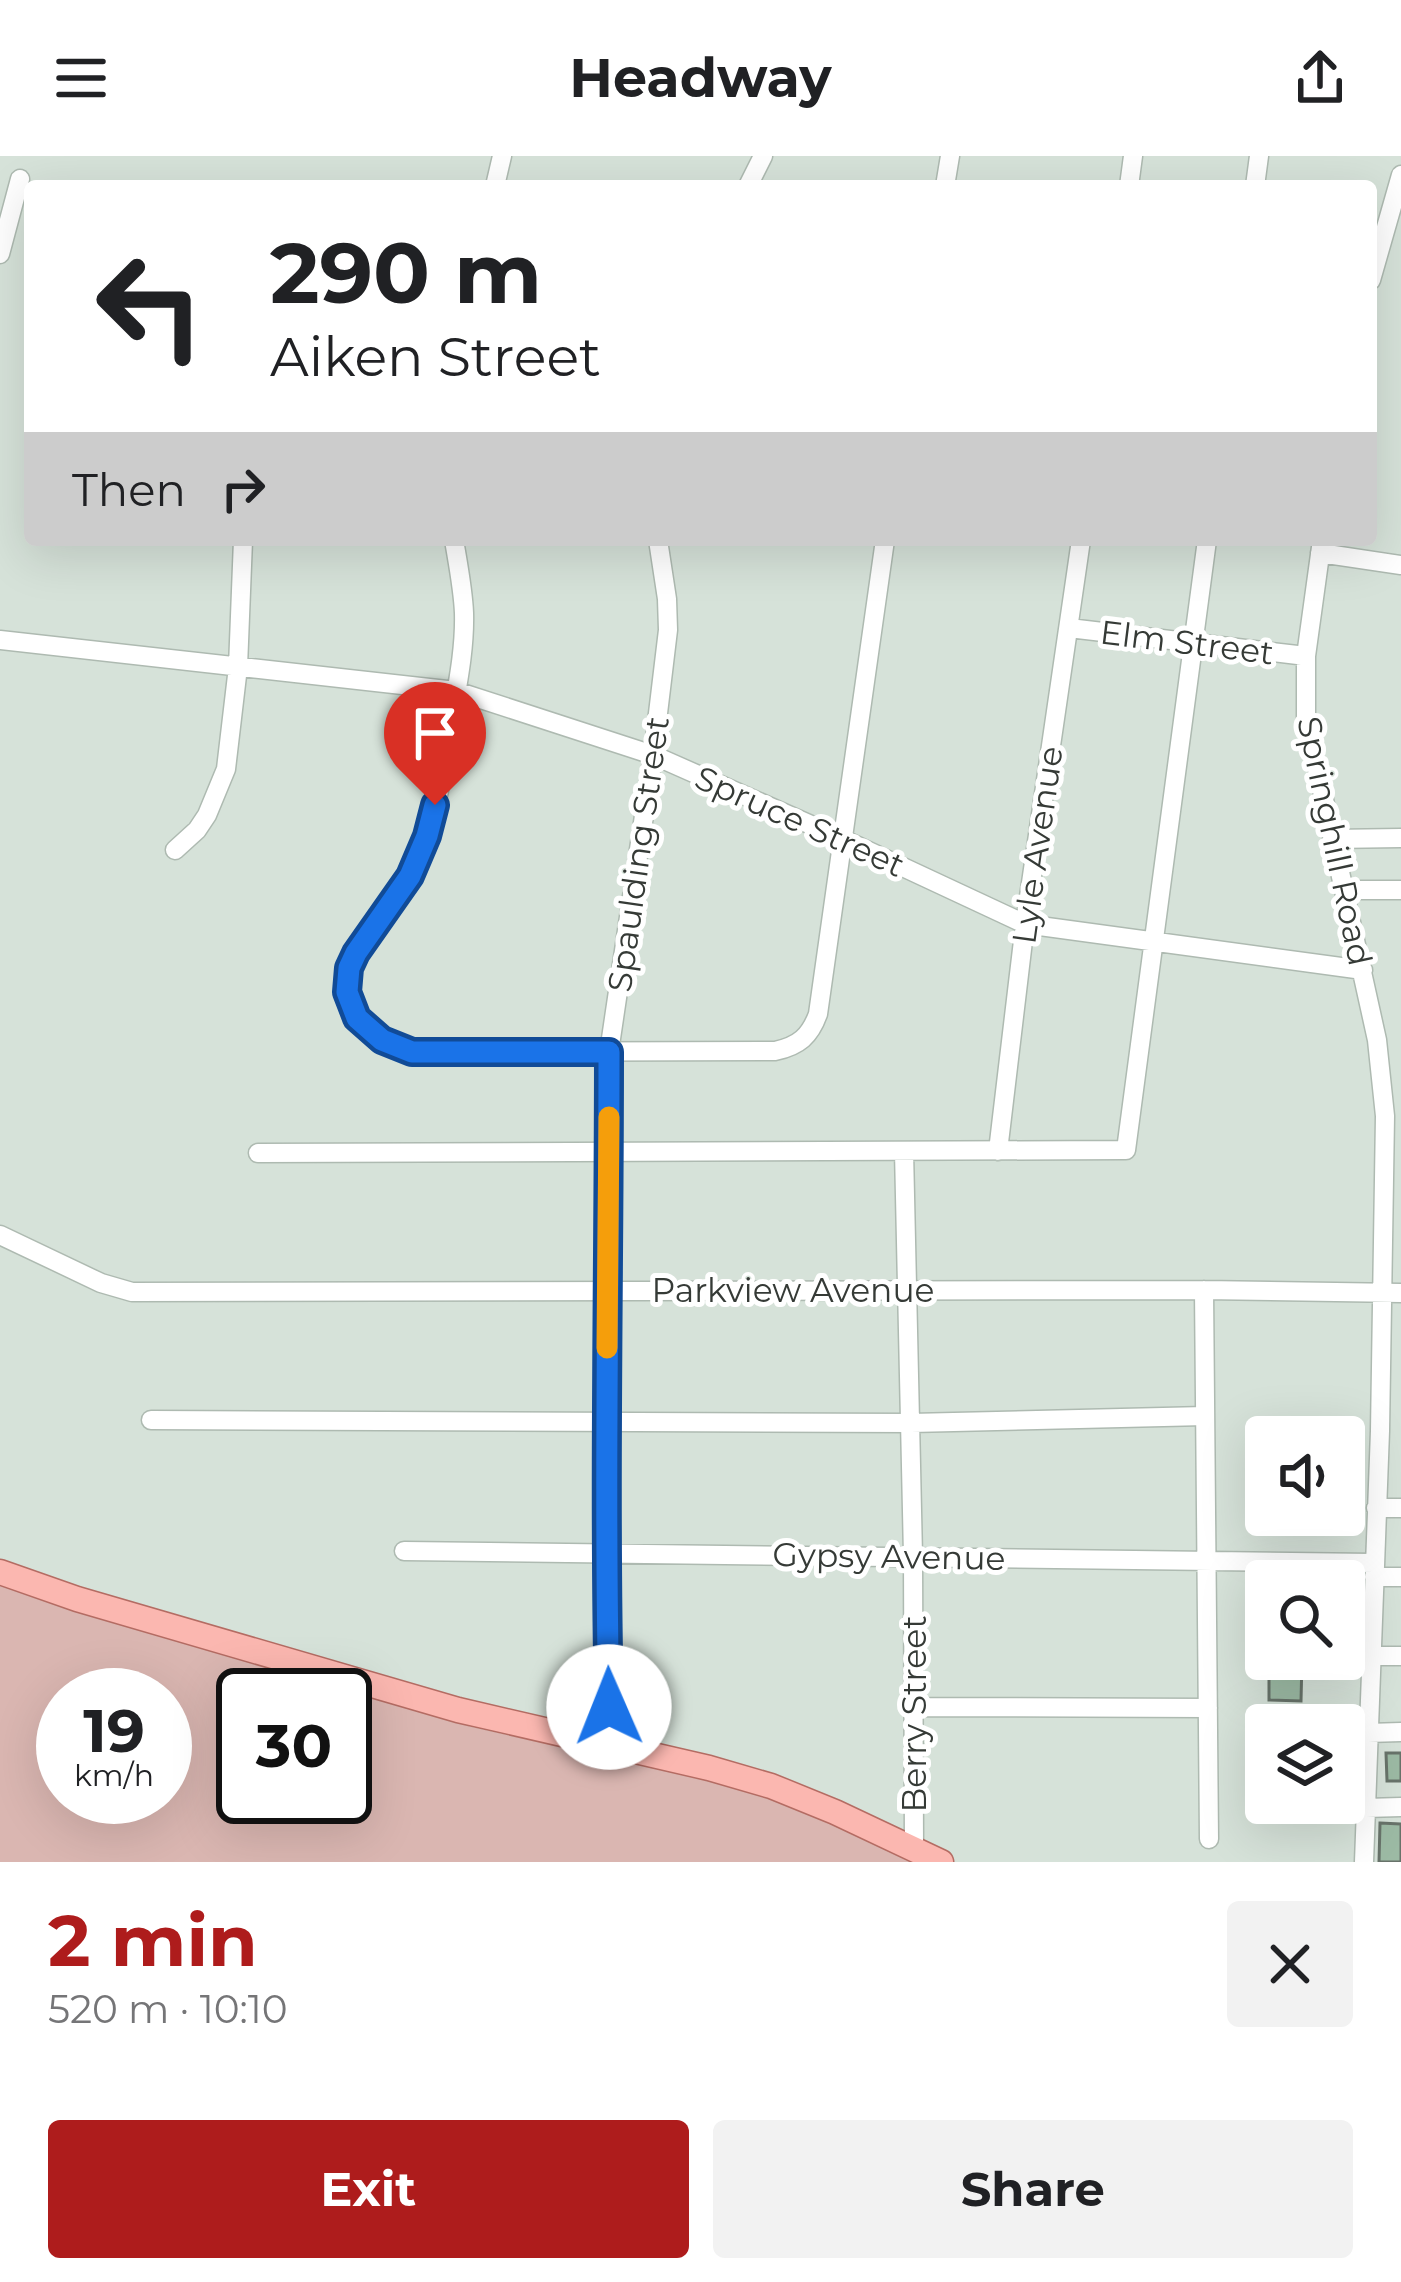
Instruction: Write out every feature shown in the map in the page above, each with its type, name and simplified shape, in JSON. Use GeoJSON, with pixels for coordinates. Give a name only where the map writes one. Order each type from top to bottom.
{"type":"FeatureCollection","features":[{"type":"Feature","properties":{"kind":"main road"},"geometry":{"type":"LineString","coordinates":[[0,1571],[77,1599],[458,1710],[771,1786],[941,1862]]}},
{"type":"Feature","properties":{"kind":"street"},"geometry":{"type":"LineString","coordinates":[[1377,259],[1401,175]]}},
{"type":"Feature","properties":{"kind":"street"},"geometry":{"type":"LineString","coordinates":[[0,254],[20,179]]}},
{"type":"Feature","properties":{"kind":"street"},"geometry":{"type":"LineString","coordinates":[[175,850],[202,823],[226,769],[238,667],[243,546]]}},
{"type":"Feature","properties":{"kind":"street"},"geometry":{"type":"LineString","coordinates":[[455,546],[463,640],[427,836],[404,887],[352,960],[347,986],[351,1008],[362,1025],[395,1047],[412,1052],[775,1051],[800,1043],[818,1014],[884,546]]}},
{"type":"Feature","properties":{"kind":"street","name":"Spaulding Street"},"geometry":{"type":"LineString","coordinates":[[610,1745],[605,1553],[609,1052],[668,630],[659,546]]}},
{"type":"Feature","properties":{"kind":"street","name":"Lyle Avenue"},"geometry":{"type":"LineString","coordinates":[[998,1151],[1025,924],[1080,546]]}},
{"type":"Feature","properties":{"kind":"street"},"geometry":{"type":"LineString","coordinates":[[258,1153],[1126,1150],[1206,546]]}},
{"type":"Feature","properties":{"kind":"street"},"geometry":{"type":"LineString","coordinates":[[1321,547],[1401,565]]}},
{"type":"Feature","properties":{"kind":"street","name":"Springhill Road"},"geometry":{"type":"LineString","coordinates":[[1321,547],[1306,656],[1306,718],[1393,1116],[1391,1355],[1380,1431],[1364,1862]]}},
{"type":"Feature","properties":{"kind":"street","name":"Elm Street"},"geometry":{"type":"LineString","coordinates":[[1069,628],[1306,656]]}},
{"type":"Feature","properties":{"kind":"street","name":"Spruce Street"},"geometry":{"type":"LineString","coordinates":[[0,640],[457,691],[653,755],[1025,924],[1363,970]]}},
{"type":"Feature","properties":{"kind":"street"},"geometry":{"type":"LineString","coordinates":[[1331,839],[1401,838]]}},
{"type":"Feature","properties":{"kind":"street"},"geometry":{"type":"LineString","coordinates":[[1343,890],[1401,890]]}},
{"type":"Feature","properties":{"kind":"street"},"geometry":{"type":"LineString","coordinates":[[1377,1040],[1401,1040]]}},
{"type":"Feature","properties":{"kind":"street","name":"Berry Street"},"geometry":{"type":"LineString","coordinates":[[904,1151],[914,1850]]}},
{"type":"Feature","properties":{"kind":"street","name":"Parkview Avenue"},"geometry":{"type":"LineString","coordinates":[[0,1235],[101,1283],[132,1292],[1392,1293]]}},
{"type":"Feature","properties":{"kind":"street"},"geometry":{"type":"LineString","coordinates":[[1204,1290],[1209,1839]]}},
{"type":"Feature","properties":{"kind":"street"},"geometry":{"type":"LineString","coordinates":[[151,1420],[911,1424],[1205,1416]]}},
{"type":"Feature","properties":{"kind":"street"},"geometry":{"type":"LineString","coordinates":[[1380,1431],[1401,1432]]}},
{"type":"Feature","properties":{"kind":"street"},"geometry":{"type":"LineString","coordinates":[[1376,1508],[1401,1508]]}},
{"type":"Feature","properties":{"kind":"street","name":"Gypsy Avenue"},"geometry":{"type":"LineString","coordinates":[[404,1551],[1206,1559],[1374,1570],[1401,1577]]}},
{"type":"Feature","properties":{"kind":"street"},"geometry":{"type":"LineString","coordinates":[[1371,1656],[1401,1656]]}},
{"type":"Feature","properties":{"kind":"street"},"geometry":{"type":"LineString","coordinates":[[914,1707],[1208,1708]]}},
{"type":"Feature","properties":{"kind":"street"},"geometry":{"type":"LineString","coordinates":[[1368,1733],[1401,1732]]}},
{"type":"Feature","properties":{"kind":"street"},"geometry":{"type":"LineString","coordinates":[[1366,1808],[1401,1807]]}},
{"type":"Feature","properties":{"kind":"shaded area"},"geometry":{"type":"Polygon","coordinates":[[[0,1577],[69,1605],[277,1668],[216,1668],[216,1824],[372,1824],[372,1697],[472,1727],[762,1795],[915,1862],[0,1862],[0,1577]]]}},
{"type":"Feature","properties":{"kind":"building"},"geometry":{"type":"Polygon","coordinates":[[[1269,1680],[1302,1680],[1301,1701],[1269,1700],[1269,1680]]]}},
{"type":"Feature","properties":{"kind":"building"},"geometry":{"type":"Polygon","coordinates":[[[1386,1753],[1401,1753],[1401,1781],[1387,1781],[1386,1753]]]}},
{"type":"Feature","properties":{"kind":"building"},"geometry":{"type":"Polygon","coordinates":[[[1380,1823],[1401,1824],[1401,1862],[1379,1862],[1380,1823]]]}},
{"type":"Feature","properties":{"kind":"slow traffic"},"geometry":{"type":"LineString","coordinates":[[607,1348],[609,1117]]}},
{"type":"Feature","properties":{"kind":"route"},"geometry":{"type":"LineString","coordinates":[[435,805],[410,876],[349,968],[347,992],[357,1018],[382,1040],[412,1052],[609,1052],[605,1553],[609,1707]]}}]}
